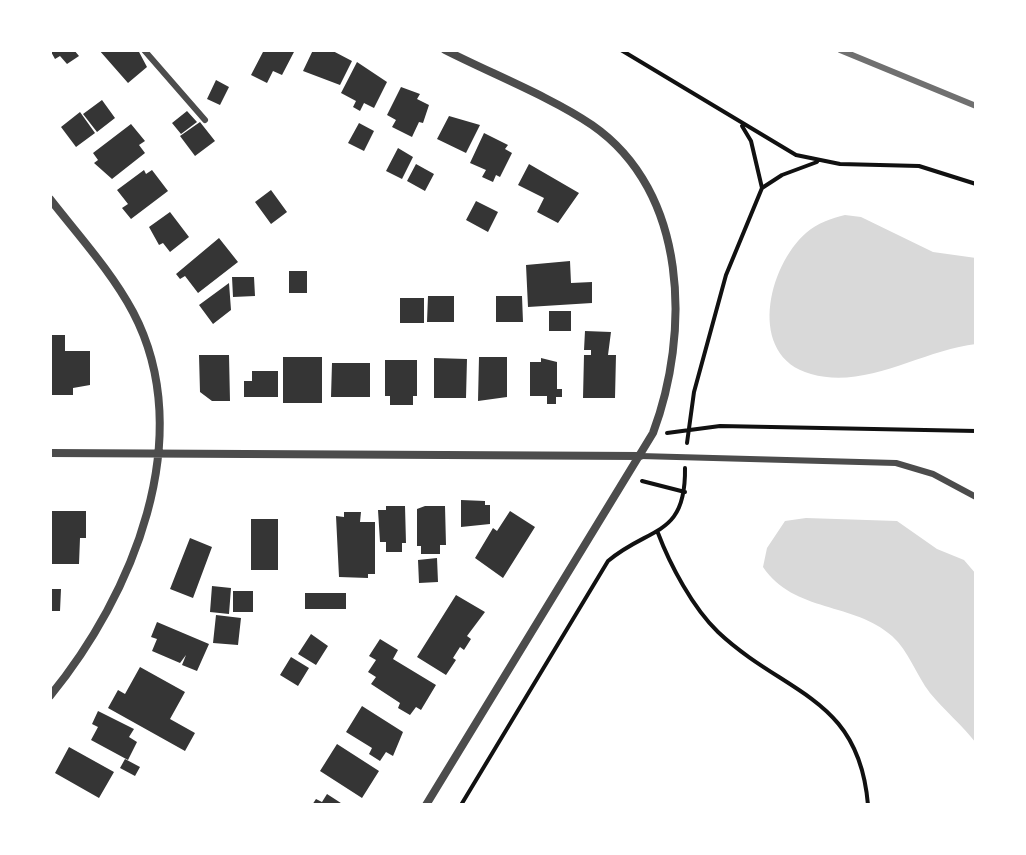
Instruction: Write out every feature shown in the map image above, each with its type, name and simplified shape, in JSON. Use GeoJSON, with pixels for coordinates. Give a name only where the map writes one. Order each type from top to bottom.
{"type":"FeatureCollection","features":[{"type":"Feature","properties":{"kind":"street"},"geometry":{"type":"LineString","coordinates":[[426,805],[640,456],[663,405],[677,308],[670,246],[646,187],[622,153],[593,125],[445,50]]}},
{"type":"Feature","properties":{"kind":"street"},"geometry":{"type":"LineString","coordinates":[[50,199],[133,313],[149,354],[159,454],[152,497],[137,549],[95,629],[50,696]]}},
{"type":"Feature","properties":{"kind":"street"},"geometry":{"type":"LineString","coordinates":[[50,453],[640,456]]}},
{"type":"Feature","properties":{"kind":"lane"},"geometry":{"type":"LineString","coordinates":[[144,50],[205,120]]}},
{"type":"Feature","properties":{"kind":"lane"},"geometry":{"type":"LineString","coordinates":[[640,456],[896,463],[933,474],[976,497]]}},
{"type":"Feature","properties":{"kind":"path"},"geometry":{"type":"LineString","coordinates":[[621,50],[672,78],[742,126],[796,155],[818,162],[919,166],[976,184]]}},
{"type":"Feature","properties":{"kind":"path"},"geometry":{"type":"LineString","coordinates":[[742,126],[751,141],[762,188]]}},
{"type":"Feature","properties":{"kind":"path"},"geometry":{"type":"LineString","coordinates":[[687,444],[694,392],[726,275],[762,188],[782,175],[818,162]]}},
{"type":"Feature","properties":{"kind":"path"},"geometry":{"type":"LineString","coordinates":[[665,433],[720,426],[976,431]]}},
{"type":"Feature","properties":{"kind":"path"},"geometry":{"type":"LineString","coordinates":[[461,805],[608,561],[623,549],[658,533],[674,519],[685,492],[685,469]]}},
{"type":"Feature","properties":{"kind":"path"},"geometry":{"type":"LineString","coordinates":[[642,481],[685,492]]}},
{"type":"Feature","properties":{"kind":"path"},"geometry":{"type":"LineString","coordinates":[[658,533],[715,630],[740,652],[818,703],[841,725],[866,773],[868,805]]}},
{"type":"Feature","properties":{"kind":"shaded area"},"geometry":{"type":"Polygon","coordinates":[[[845,215],[861,217],[933,252],[976,258],[976,344],[852,377],[832,378],[811,374],[791,364],[777,349],[771,330],[770,309],[774,287],[782,266],[806,233],[825,221],[845,215]]]}},
{"type":"Feature","properties":{"kind":"shaded area"},"geometry":{"type":"Polygon","coordinates":[[[806,518],[897,521],[937,549],[964,560],[976,574],[976,743],[930,693],[892,636],[860,617],[791,592],[776,582],[763,567],[767,548],[785,521],[806,518]]]}},
{"type":"Feature","properties":{"kind":"building"},"geometry":{"type":"Polygon","coordinates":[[[50,50],[74,50],[79,56],[67,64],[60,56],[55,59],[50,50]]]}},
{"type":"Feature","properties":{"kind":"building"},"geometry":{"type":"Polygon","coordinates":[[[99,50],[138,50],[147,67],[128,83],[99,50]]]}},
{"type":"Feature","properties":{"kind":"building"},"geometry":{"type":"Polygon","coordinates":[[[264,50],[295,50],[282,75],[273,71],[267,83],[251,75],[264,50]]]}},
{"type":"Feature","properties":{"kind":"building"},"geometry":{"type":"Polygon","coordinates":[[[313,50],[331,50],[352,61],[340,85],[303,71],[313,50]]]}},
{"type":"Feature","properties":{"kind":"building"},"geometry":{"type":"Polygon","coordinates":[[[357,62],[387,82],[374,108],[364,103],[360,111],[353,107],[356,101],[341,93],[357,62]]]}},
{"type":"Feature","properties":{"kind":"building"},"geometry":{"type":"Polygon","coordinates":[[[216,80],[229,87],[220,105],[207,99],[216,80]]]}},
{"type":"Feature","properties":{"kind":"building"},"geometry":{"type":"Polygon","coordinates":[[[401,87],[420,94],[417,99],[429,105],[423,123],[419,122],[412,137],[392,127],[396,120],[387,115],[401,87]]]}},
{"type":"Feature","properties":{"kind":"building"},"geometry":{"type":"Polygon","coordinates":[[[102,100],[115,118],[97,132],[83,114],[102,100]]]}},
{"type":"Feature","properties":{"kind":"building"},"geometry":{"type":"Polygon","coordinates":[[[187,111],[197,122],[181,134],[172,123],[187,111]]]}},
{"type":"Feature","properties":{"kind":"building"},"geometry":{"type":"Polygon","coordinates":[[[80,112],[95,133],[76,147],[61,127],[80,112]]]}},
{"type":"Feature","properties":{"kind":"building"},"geometry":{"type":"Polygon","coordinates":[[[449,116],[480,125],[466,153],[437,139],[449,116]]]}},
{"type":"Feature","properties":{"kind":"building"},"geometry":{"type":"Polygon","coordinates":[[[200,122],[215,141],[195,156],[180,136],[200,122]]]}},
{"type":"Feature","properties":{"kind":"building"},"geometry":{"type":"Polygon","coordinates":[[[359,123],[374,131],[364,151],[348,143],[359,123]]]}},
{"type":"Feature","properties":{"kind":"building"},"geometry":{"type":"Polygon","coordinates":[[[131,124],[145,141],[139,145],[145,153],[112,179],[94,163],[98,160],[93,153],[131,124]]]}},
{"type":"Feature","properties":{"kind":"building"},"geometry":{"type":"Polygon","coordinates":[[[484,133],[508,145],[505,149],[512,153],[500,177],[496,175],[493,182],[482,177],[486,170],[470,163],[484,133]]]}},
{"type":"Feature","properties":{"kind":"building"},"geometry":{"type":"Polygon","coordinates":[[[398,148],[413,157],[402,179],[386,171],[398,148]]]}},
{"type":"Feature","properties":{"kind":"building"},"geometry":{"type":"Polygon","coordinates":[[[416,164],[434,174],[425,191],[407,181],[416,164]]]}},
{"type":"Feature","properties":{"kind":"building"},"geometry":{"type":"Polygon","coordinates":[[[529,164],[579,193],[558,223],[537,212],[544,198],[518,185],[529,164]]]}},
{"type":"Feature","properties":{"kind":"building"},"geometry":{"type":"Polygon","coordinates":[[[144,170],[146,174],[152,170],[168,191],[131,219],[122,208],[128,204],[117,190],[144,170]]]}},
{"type":"Feature","properties":{"kind":"building"},"geometry":{"type":"Polygon","coordinates":[[[271,190],[287,212],[271,224],[255,202],[271,190]]]}},
{"type":"Feature","properties":{"kind":"building"},"geometry":{"type":"Polygon","coordinates":[[[476,201],[498,212],[488,232],[466,220],[476,201]]]}},
{"type":"Feature","properties":{"kind":"building"},"geometry":{"type":"Polygon","coordinates":[[[170,212],[189,237],[170,252],[163,243],[159,245],[149,227],[170,212]]]}},
{"type":"Feature","properties":{"kind":"building"},"geometry":{"type":"Polygon","coordinates":[[[219,238],[238,262],[198,293],[185,276],[180,279],[176,274],[219,238]]]}},
{"type":"Feature","properties":{"kind":"building"},"geometry":{"type":"Polygon","coordinates":[[[570,261],[571,283],[592,282],[592,303],[528,307],[526,265],[570,261]]]}},
{"type":"Feature","properties":{"kind":"building"},"geometry":{"type":"Polygon","coordinates":[[[289,271],[307,271],[307,293],[289,293],[289,271]]]}},
{"type":"Feature","properties":{"kind":"building"},"geometry":{"type":"Polygon","coordinates":[[[232,277],[254,277],[255,296],[233,297],[232,277]]]}},
{"type":"Feature","properties":{"kind":"building"},"geometry":{"type":"Polygon","coordinates":[[[229,283],[231,310],[213,324],[199,305],[229,283]]]}},
{"type":"Feature","properties":{"kind":"building"},"geometry":{"type":"Polygon","coordinates":[[[428,296],[454,296],[454,322],[427,322],[428,296]]]}},
{"type":"Feature","properties":{"kind":"building"},"geometry":{"type":"Polygon","coordinates":[[[496,296],[522,296],[523,322],[496,322],[496,296]]]}},
{"type":"Feature","properties":{"kind":"building"},"geometry":{"type":"Polygon","coordinates":[[[400,298],[424,298],[424,323],[400,323],[400,298]]]}},
{"type":"Feature","properties":{"kind":"building"},"geometry":{"type":"Polygon","coordinates":[[[549,311],[571,311],[571,331],[549,331],[549,311]]]}},
{"type":"Feature","properties":{"kind":"building"},"geometry":{"type":"Polygon","coordinates":[[[585,331],[611,332],[608,355],[616,355],[615,398],[583,398],[584,355],[591,355],[591,350],[584,350],[585,331]]]}},
{"type":"Feature","properties":{"kind":"building"},"geometry":{"type":"Polygon","coordinates":[[[50,335],[65,335],[65,351],[90,351],[90,385],[73,388],[73,395],[50,395],[50,335]]]}},
{"type":"Feature","properties":{"kind":"building"},"geometry":{"type":"Polygon","coordinates":[[[199,355],[229,355],[230,401],[212,401],[200,392],[199,355]]]}},
{"type":"Feature","properties":{"kind":"building"},"geometry":{"type":"Polygon","coordinates":[[[283,357],[322,357],[322,403],[283,403],[283,357]]]}},
{"type":"Feature","properties":{"kind":"building"},"geometry":{"type":"Polygon","coordinates":[[[479,357],[507,357],[507,397],[478,401],[479,357]]]}},
{"type":"Feature","properties":{"kind":"building"},"geometry":{"type":"Polygon","coordinates":[[[434,358],[467,359],[466,398],[434,398],[434,358]]]}},
{"type":"Feature","properties":{"kind":"building"},"geometry":{"type":"Polygon","coordinates":[[[541,358],[557,362],[557,389],[562,389],[562,397],[556,397],[556,404],[547,404],[547,396],[530,396],[530,362],[541,362],[541,358]]]}},
{"type":"Feature","properties":{"kind":"building"},"geometry":{"type":"Polygon","coordinates":[[[385,360],[417,360],[417,396],[413,396],[413,405],[390,405],[390,396],[385,396],[385,360]]]}},
{"type":"Feature","properties":{"kind":"building"},"geometry":{"type":"Polygon","coordinates":[[[332,363],[370,363],[370,397],[331,397],[332,363]]]}},
{"type":"Feature","properties":{"kind":"building"},"geometry":{"type":"Polygon","coordinates":[[[252,371],[278,371],[278,397],[244,397],[244,381],[252,381],[252,371]]]}},
{"type":"Feature","properties":{"kind":"building"},"geometry":{"type":"Polygon","coordinates":[[[461,500],[485,501],[485,505],[490,505],[490,524],[461,527],[461,500]]]}},
{"type":"Feature","properties":{"kind":"building"},"geometry":{"type":"Polygon","coordinates":[[[386,506],[405,506],[406,543],[402,543],[402,552],[386,552],[386,542],[380,542],[378,510],[386,510],[386,506]]]}},
{"type":"Feature","properties":{"kind":"building"},"geometry":{"type":"Polygon","coordinates":[[[445,506],[446,545],[440,545],[440,554],[421,554],[421,546],[417,546],[417,509],[445,506]]]}},
{"type":"Feature","properties":{"kind":"building"},"geometry":{"type":"Polygon","coordinates":[[[50,511],[86,511],[86,538],[80,538],[79,564],[50,564],[50,511]]]}},
{"type":"Feature","properties":{"kind":"building"},"geometry":{"type":"Polygon","coordinates":[[[510,511],[535,527],[503,578],[475,558],[493,528],[497,531],[510,511]]]}},
{"type":"Feature","properties":{"kind":"building"},"geometry":{"type":"Polygon","coordinates":[[[344,512],[361,512],[360,522],[375,522],[375,574],[368,574],[368,578],[339,577],[336,516],[344,517],[344,512]]]}},
{"type":"Feature","properties":{"kind":"building"},"geometry":{"type":"Polygon","coordinates":[[[251,519],[278,519],[278,570],[251,570],[251,519]]]}},
{"type":"Feature","properties":{"kind":"building"},"geometry":{"type":"Polygon","coordinates":[[[190,538],[212,547],[193,598],[170,589],[190,538]]]}},
{"type":"Feature","properties":{"kind":"building"},"geometry":{"type":"Polygon","coordinates":[[[437,558],[438,582],[419,583],[418,560],[437,558]]]}},
{"type":"Feature","properties":{"kind":"building"},"geometry":{"type":"Polygon","coordinates":[[[212,586],[231,588],[229,614],[210,612],[212,586]]]}},
{"type":"Feature","properties":{"kind":"building"},"geometry":{"type":"Polygon","coordinates":[[[50,589],[61,589],[60,611],[50,611],[50,589]]]}},
{"type":"Feature","properties":{"kind":"building"},"geometry":{"type":"Polygon","coordinates":[[[233,591],[253,591],[253,612],[233,612],[233,591]]]}},
{"type":"Feature","properties":{"kind":"building"},"geometry":{"type":"Polygon","coordinates":[[[305,593],[346,593],[346,609],[305,609],[305,593]]]}},
{"type":"Feature","properties":{"kind":"building"},"geometry":{"type":"Polygon","coordinates":[[[456,595],[485,612],[467,636],[471,639],[464,650],[460,647],[453,658],[456,660],[446,675],[417,657],[456,595]]]}},
{"type":"Feature","properties":{"kind":"building"},"geometry":{"type":"Polygon","coordinates":[[[216,615],[241,618],[238,645],[213,643],[216,615]]]}},
{"type":"Feature","properties":{"kind":"building"},"geometry":{"type":"Polygon","coordinates":[[[157,622],[209,644],[197,671],[182,665],[186,655],[180,663],[152,651],[157,639],[151,637],[157,622]]]}},
{"type":"Feature","properties":{"kind":"building"},"geometry":{"type":"Polygon","coordinates":[[[311,634],[328,646],[316,665],[298,654],[311,634]]]}},
{"type":"Feature","properties":{"kind":"building"},"geometry":{"type":"Polygon","coordinates":[[[380,639],[398,650],[393,659],[436,685],[421,710],[416,707],[410,715],[398,708],[400,703],[371,684],[376,677],[368,672],[376,660],[369,656],[380,639]]]}},
{"type":"Feature","properties":{"kind":"building"},"geometry":{"type":"Polygon","coordinates":[[[291,657],[309,668],[298,686],[280,675],[291,657]]]}},
{"type":"Feature","properties":{"kind":"building"},"geometry":{"type":"Polygon","coordinates":[[[140,667],[185,692],[170,719],[195,733],[185,751],[108,708],[118,690],[125,694],[140,667]]]}},
{"type":"Feature","properties":{"kind":"building"},"geometry":{"type":"Polygon","coordinates":[[[362,706],[403,732],[393,756],[386,752],[380,761],[369,754],[372,748],[346,732],[362,706]]]}},
{"type":"Feature","properties":{"kind":"building"},"geometry":{"type":"Polygon","coordinates":[[[98,711],[134,729],[129,737],[137,742],[128,760],[91,740],[98,727],[92,724],[98,711]]]}},
{"type":"Feature","properties":{"kind":"building"},"geometry":{"type":"Polygon","coordinates":[[[337,744],[379,771],[362,798],[320,771],[337,744]]]}},
{"type":"Feature","properties":{"kind":"building"},"geometry":{"type":"Polygon","coordinates":[[[69,747],[114,772],[99,798],[55,773],[69,747]]]}},
{"type":"Feature","properties":{"kind":"building"},"geometry":{"type":"Polygon","coordinates":[[[125,759],[140,767],[135,776],[120,768],[125,759]]]}},
{"type":"Feature","properties":{"kind":"building"},"geometry":{"type":"Polygon","coordinates":[[[327,794],[344,805],[312,805],[316,799],[322,802],[327,794]]]}},
{"type":"Feature","properties":{"kind":"railway"},"geometry":{"type":"LineString","coordinates":[[840,50],[976,106]]}}]}
